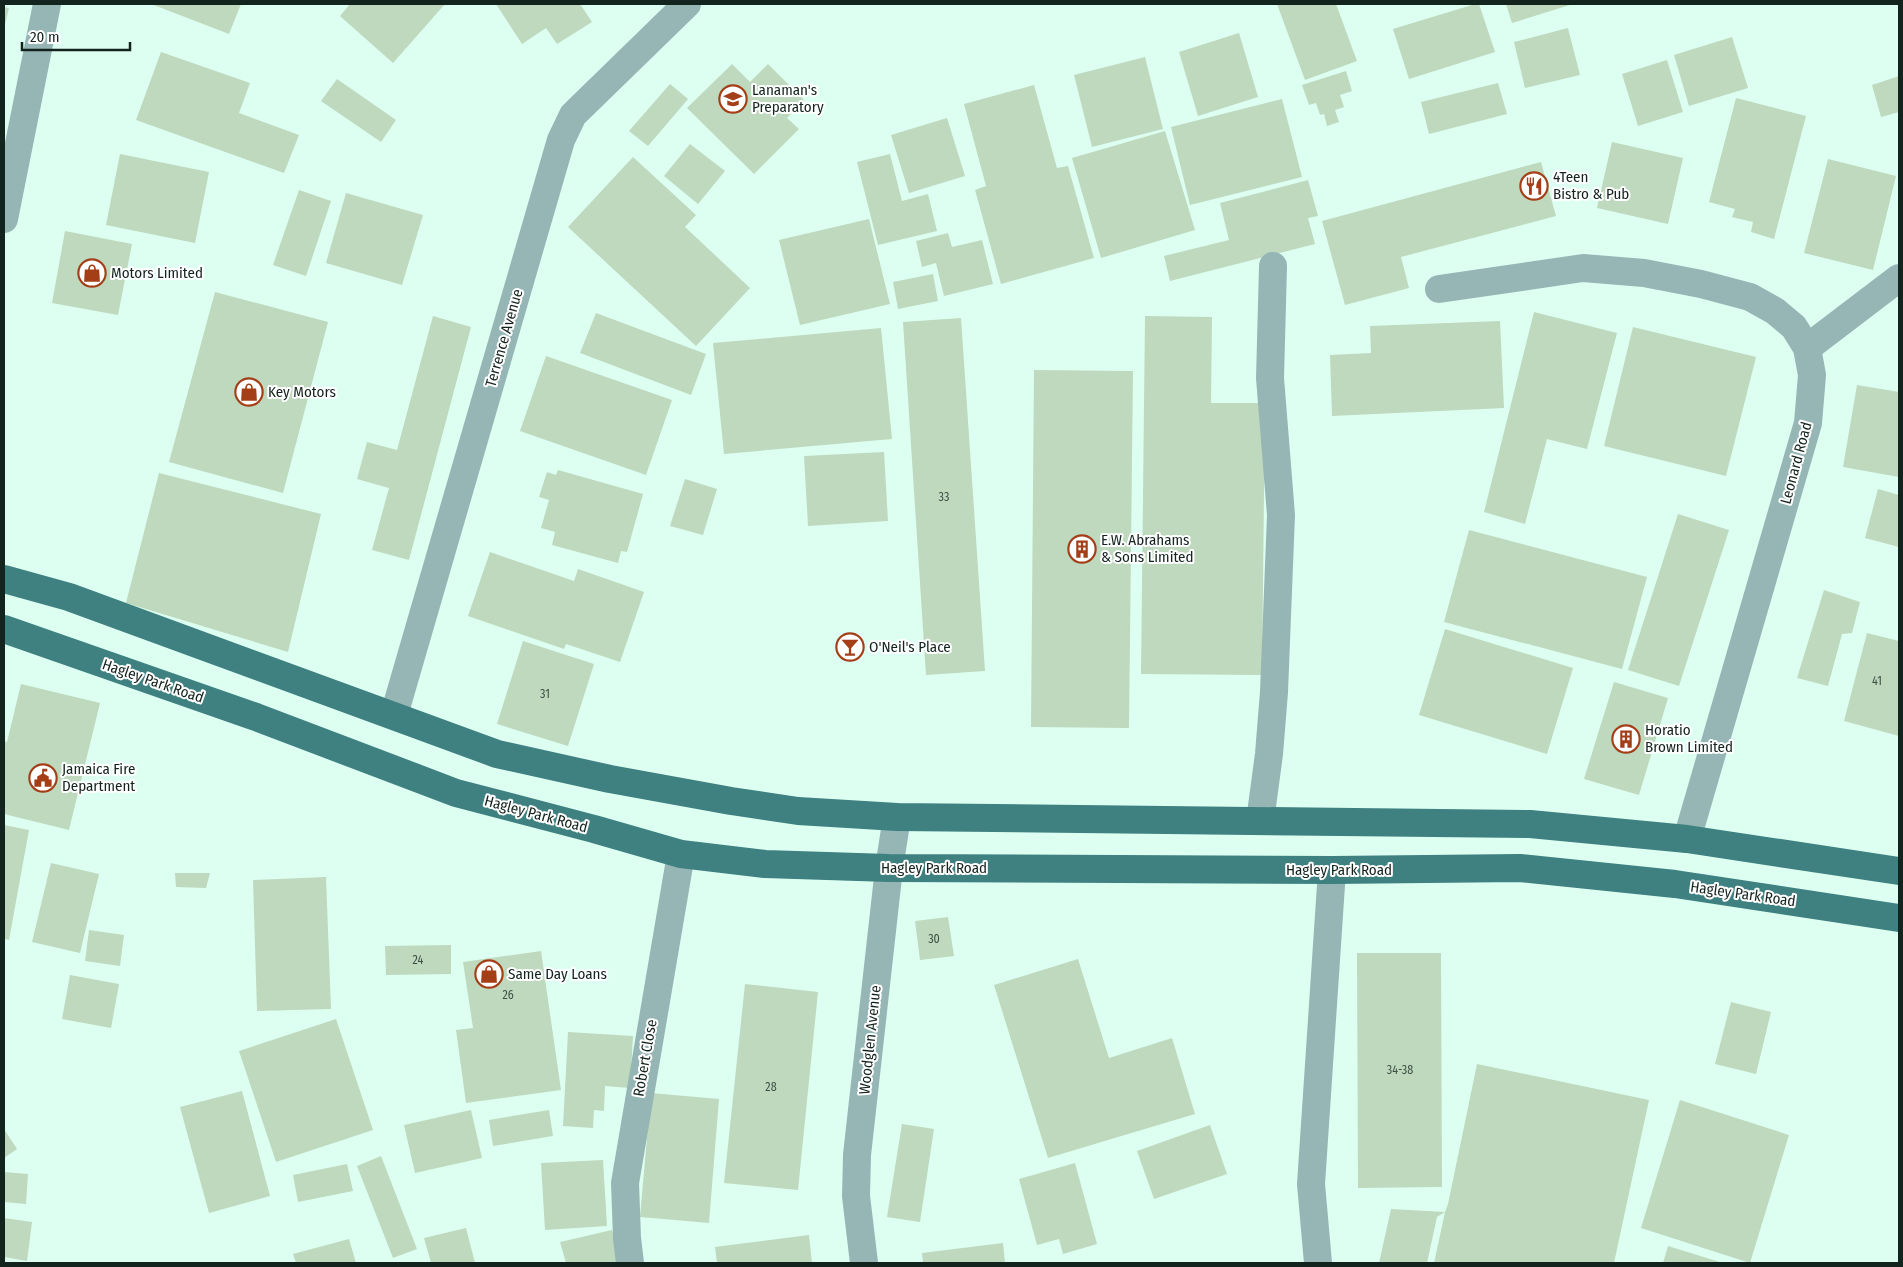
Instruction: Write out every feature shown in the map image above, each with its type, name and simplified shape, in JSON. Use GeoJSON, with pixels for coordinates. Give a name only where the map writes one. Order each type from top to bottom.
{"type":"FeatureCollection","features":[{"type":"Feature","properties":{"kind":"main road"},"geometry":{"type":"LineString","coordinates":[[4,579],[69,597],[497,754],[610,779],[731,801],[798,811],[897,817],[1530,824],[1687,839],[1899,871]]}},
{"type":"Feature","properties":{"kind":"main road","name":"Hagley Park Road"},"geometry":{"type":"LineString","coordinates":[[4,630],[256,716],[456,793],[594,829],[680,854],[765,864],[889,868],[1332,870],[1520,868],[1674,884],[1899,918]]}},
{"type":"Feature","properties":{"kind":"street"},"geometry":{"type":"LineString","coordinates":[[4,219],[46,4]]}},
{"type":"Feature","properties":{"kind":"street","name":"Terrence Avenue"},"geometry":{"type":"LineString","coordinates":[[394,715],[562,140],[573,115],[687,4]]}},
{"type":"Feature","properties":{"kind":"street"},"geometry":{"type":"LineString","coordinates":[[1260,822],[1274,701],[1282,515],[1270,378],[1273,266]]}},
{"type":"Feature","properties":{"kind":"street","name":"Leonard Road"},"geometry":{"type":"LineString","coordinates":[[1439,289],[1583,268],[1644,273],[1701,284],[1750,297],[1774,311],[1794,327],[1808,348],[1812,374],[1808,423],[1687,839]]}},
{"type":"Feature","properties":{"kind":"street"},"geometry":{"type":"LineString","coordinates":[[1808,348],[1899,278]]}},
{"type":"Feature","properties":{"kind":"street","name":"Woodglen Avenue"},"geometry":{"type":"LineString","coordinates":[[864,1263],[856,1196],[857,1155],[889,868],[897,817]]}},
{"type":"Feature","properties":{"kind":"street","name":"Robert Close"},"geometry":{"type":"LineString","coordinates":[[630,1263],[627,1238],[626,1183],[680,854]]}},
{"type":"Feature","properties":{"kind":"street"},"geometry":{"type":"LineString","coordinates":[[1318,1263],[1311,1184],[1332,870]]}},
{"type":"Feature","properties":{"kind":"building"},"geometry":{"type":"Polygon","coordinates":[[[151,4],[241,4],[229,34],[151,4]]]}},
{"type":"Feature","properties":{"kind":"building"},"geometry":{"type":"Polygon","coordinates":[[[350,4],[445,4],[393,63],[340,16],[350,4]]]}},
{"type":"Feature","properties":{"kind":"building"},"geometry":{"type":"Polygon","coordinates":[[[496,4],[580,4],[592,22],[557,44],[546,28],[522,44],[496,4]]]}},
{"type":"Feature","properties":{"kind":"building"},"geometry":{"type":"Polygon","coordinates":[[[1277,4],[1336,4],[1357,61],[1305,80],[1277,4]]]}},
{"type":"Feature","properties":{"kind":"building"},"geometry":{"type":"Polygon","coordinates":[[[1479,4],[1495,52],[1409,79],[1393,29],[1479,4]]]}},
{"type":"Feature","properties":{"kind":"building"},"geometry":{"type":"Polygon","coordinates":[[[1506,4],[1573,4],[1512,23],[1506,4]]]}},
{"type":"Feature","properties":{"kind":"building"},"geometry":{"type":"Polygon","coordinates":[[[4,7],[9,8],[4,28],[4,7]]]}},
{"type":"Feature","properties":{"kind":"building"},"geometry":{"type":"Polygon","coordinates":[[[1568,28],[1580,75],[1525,88],[1514,42],[1568,28]]]}},
{"type":"Feature","properties":{"kind":"building"},"geometry":{"type":"Polygon","coordinates":[[[1239,33],[1258,97],[1198,116],[1179,52],[1239,33]]]}},
{"type":"Feature","properties":{"kind":"building"},"geometry":{"type":"Polygon","coordinates":[[[1732,37],[1748,88],[1689,106],[1674,55],[1732,37]]]}},
{"type":"Feature","properties":{"kind":"building"},"geometry":{"type":"Polygon","coordinates":[[[161,52],[250,83],[239,113],[299,135],[284,173],[136,120],[161,52]]]}},
{"type":"Feature","properties":{"kind":"building"},"geometry":{"type":"Polygon","coordinates":[[[1145,57],[1163,129],[1092,147],[1074,75],[1145,57]]]}},
{"type":"Feature","properties":{"kind":"building"},"geometry":{"type":"Polygon","coordinates":[[[1667,60],[1683,112],[1638,126],[1622,74],[1667,60]]]}},
{"type":"Feature","properties":{"kind":"building"},"geometry":{"type":"Polygon","coordinates":[[[732,64],[750,82],[768,64],[804,100],[787,118],[799,129],[754,174],[687,108],[732,64]]]}},
{"type":"Feature","properties":{"kind":"building"},"geometry":{"type":"Polygon","coordinates":[[[1346,71],[1352,91],[1340,95],[1344,107],[1335,110],[1339,122],[1327,126],[1324,114],[1320,115],[1316,103],[1309,105],[1302,85],[1346,71]]]}},
{"type":"Feature","properties":{"kind":"building"},"geometry":{"type":"Polygon","coordinates":[[[1899,76],[1899,112],[1881,117],[1872,85],[1899,76]]]}},
{"type":"Feature","properties":{"kind":"building"},"geometry":{"type":"Polygon","coordinates":[[[337,79],[396,120],[381,142],[321,101],[337,79]]]}},
{"type":"Feature","properties":{"kind":"building"},"geometry":{"type":"Polygon","coordinates":[[[1498,83],[1507,114],[1429,134],[1421,102],[1498,83]]]}},
{"type":"Feature","properties":{"kind":"building"},"geometry":{"type":"Polygon","coordinates":[[[670,84],[688,99],[648,146],[629,131],[670,84]]]}},
{"type":"Feature","properties":{"kind":"building"},"geometry":{"type":"Polygon","coordinates":[[[1034,85],[1057,168],[1068,166],[1094,258],[1001,284],[975,190],[986,186],[964,104],[1034,85]]]}},
{"type":"Feature","properties":{"kind":"building"},"geometry":{"type":"Polygon","coordinates":[[[1736,98],[1806,116],[1774,239],[1751,232],[1753,222],[1732,217],[1735,209],[1709,202],[1736,98]]]}},
{"type":"Feature","properties":{"kind":"building"},"geometry":{"type":"Polygon","coordinates":[[[1282,99],[1302,177],[1190,205],[1171,127],[1282,99]]]}},
{"type":"Feature","properties":{"kind":"building"},"geometry":{"type":"Polygon","coordinates":[[[947,118],[965,176],[909,193],[891,135],[947,118]]]}},
{"type":"Feature","properties":{"kind":"building"},"geometry":{"type":"Polygon","coordinates":[[[1165,131],[1195,230],[1101,258],[1072,158],[1165,131]]]}},
{"type":"Feature","properties":{"kind":"building"},"geometry":{"type":"Polygon","coordinates":[[[1612,142],[1683,158],[1668,224],[1597,208],[1612,142]]]}},
{"type":"Feature","properties":{"kind":"building"},"geometry":{"type":"Polygon","coordinates":[[[690,144],[725,171],[698,204],[664,176],[690,144]]]}},
{"type":"Feature","properties":{"kind":"building"},"geometry":{"type":"Polygon","coordinates":[[[120,154],[209,172],[195,243],[106,225],[120,154]]]}},
{"type":"Feature","properties":{"kind":"building"},"geometry":{"type":"Polygon","coordinates":[[[890,154],[902,201],[928,194],[937,231],[878,245],[857,162],[890,154]]]}},
{"type":"Feature","properties":{"kind":"building"},"geometry":{"type":"Polygon","coordinates":[[[633,157],[696,215],[685,227],[750,288],[696,346],[568,227],[633,157]]]}},
{"type":"Feature","properties":{"kind":"building"},"geometry":{"type":"Polygon","coordinates":[[[1828,159],[1896,176],[1873,270],[1804,253],[1828,159]]]}},
{"type":"Feature","properties":{"kind":"building"},"geometry":{"type":"Polygon","coordinates":[[[1541,162],[1556,216],[1401,257],[1409,288],[1345,305],[1322,221],[1541,162]]]}},
{"type":"Feature","properties":{"kind":"building"},"geometry":{"type":"Polygon","coordinates":[[[1308,180],[1318,216],[1308,218],[1315,244],[1170,281],[1164,256],[1229,240],[1220,203],[1308,180]]]}},
{"type":"Feature","properties":{"kind":"building"},"geometry":{"type":"Polygon","coordinates":[[[299,190],[331,201],[306,276],[273,265],[299,190]]]}},
{"type":"Feature","properties":{"kind":"building"},"geometry":{"type":"Polygon","coordinates":[[[346,193],[423,215],[402,285],[326,263],[346,193]]]}},
{"type":"Feature","properties":{"kind":"building"},"geometry":{"type":"Polygon","coordinates":[[[869,219],[890,304],[800,325],[779,240],[869,219]]]}},
{"type":"Feature","properties":{"kind":"building","name":"Motors Limited"},"geometry":{"type":"Polygon","coordinates":[[[65,231],[132,244],[118,315],[52,303],[65,231]]]}},
{"type":"Feature","properties":{"kind":"building"},"geometry":{"type":"Polygon","coordinates":[[[948,233],[952,247],[982,240],[993,284],[944,296],[936,263],[922,267],[916,241],[948,233]]]}},
{"type":"Feature","properties":{"kind":"building"},"geometry":{"type":"Polygon","coordinates":[[[933,274],[938,301],[898,309],[893,282],[933,274]]]}},
{"type":"Feature","properties":{"kind":"building","name":"Key Motors"},"geometry":{"type":"Polygon","coordinates":[[[215,292],[328,322],[283,493],[169,462],[215,292]]]}},
{"type":"Feature","properties":{"kind":"building"},"geometry":{"type":"Polygon","coordinates":[[[1534,312],[1617,333],[1587,449],[1547,439],[1525,524],[1484,512],[1534,312]]]}},
{"type":"Feature","properties":{"kind":"building"},"geometry":{"type":"Polygon","coordinates":[[[596,313],[706,354],[691,395],[580,353],[596,313]]]}},
{"type":"Feature","properties":{"kind":"building"},"geometry":{"type":"Polygon","coordinates":[[[433,316],[471,327],[409,560],[372,550],[389,488],[357,479],[367,442],[397,450],[433,316]]]}},
{"type":"Feature","properties":{"kind":"building"},"geometry":{"type":"Polygon","coordinates":[[[1145,316],[1212,317],[1211,403],[1265,403],[1262,675],[1141,674],[1145,316]]]}},
{"type":"Feature","properties":{"kind":"building"},"geometry":{"type":"Polygon","coordinates":[[[961,318],[985,671],[926,675],[903,322],[961,318]]]}},
{"type":"Feature","properties":{"kind":"building"},"geometry":{"type":"Polygon","coordinates":[[[1500,321],[1504,408],[1332,416],[1330,355],[1371,353],[1370,326],[1500,321]]]}},
{"type":"Feature","properties":{"kind":"building"},"geometry":{"type":"Polygon","coordinates":[[[1633,327],[1756,357],[1726,476],[1604,446],[1633,327]]]}},
{"type":"Feature","properties":{"kind":"building"},"geometry":{"type":"Polygon","coordinates":[[[881,328],[892,439],[724,454],[713,343],[881,328]]]}},
{"type":"Feature","properties":{"kind":"building"},"geometry":{"type":"Polygon","coordinates":[[[546,356],[672,400],[646,475],[520,431],[546,356]]]}},
{"type":"Feature","properties":{"kind":"building","name":"E.W. Abrahams & Sons Limited"},"geometry":{"type":"Polygon","coordinates":[[[1034,370],[1133,371],[1129,728],[1031,727],[1034,370]]]}},
{"type":"Feature","properties":{"kind":"building"},"geometry":{"type":"Polygon","coordinates":[[[1857,385],[1899,392],[1899,477],[1843,467],[1857,385]]]}},
{"type":"Feature","properties":{"kind":"building"},"geometry":{"type":"Polygon","coordinates":[[[884,452],[888,521],[808,526],[804,456],[884,452]]]}},
{"type":"Feature","properties":{"kind":"building"},"geometry":{"type":"Polygon","coordinates":[[[558,470],[643,494],[627,552],[621,551],[618,563],[552,545],[555,532],[541,528],[549,500],[539,497],[547,472],[556,475],[558,470]]]}},
{"type":"Feature","properties":{"kind":"building"},"geometry":{"type":"Polygon","coordinates":[[[159,473],[321,514],[288,652],[126,603],[159,473]]]}},
{"type":"Feature","properties":{"kind":"building"},"geometry":{"type":"Polygon","coordinates":[[[685,479],[717,489],[703,535],[670,526],[685,479]]]}},
{"type":"Feature","properties":{"kind":"building"},"geometry":{"type":"Polygon","coordinates":[[[1878,489],[1899,495],[1899,547],[1865,538],[1878,489]]]}},
{"type":"Feature","properties":{"kind":"building"},"geometry":{"type":"Polygon","coordinates":[[[1678,514],[1729,530],[1679,686],[1628,670],[1678,514]]]}},
{"type":"Feature","properties":{"kind":"building"},"geometry":{"type":"Polygon","coordinates":[[[1469,530],[1647,577],[1622,669],[1444,622],[1469,530]]]}},
{"type":"Feature","properties":{"kind":"building"},"geometry":{"type":"Polygon","coordinates":[[[490,552],[574,581],[578,569],[644,592],[620,662],[566,644],[564,649],[468,616],[490,552]]]}},
{"type":"Feature","properties":{"kind":"building"},"geometry":{"type":"Polygon","coordinates":[[[1824,590],[1860,602],[1852,633],[1842,634],[1828,686],[1797,678],[1824,590]]]}},
{"type":"Feature","properties":{"kind":"building"},"geometry":{"type":"Polygon","coordinates":[[[1445,629],[1573,668],[1547,754],[1419,715],[1445,629]]]}},
{"type":"Feature","properties":{"kind":"building"},"geometry":{"type":"Polygon","coordinates":[[[1867,633],[1899,641],[1899,736],[1844,721],[1867,633]]]}},
{"type":"Feature","properties":{"kind":"building"},"geometry":{"type":"Polygon","coordinates":[[[523,641],[594,664],[568,746],[497,724],[523,641]]]}},
{"type":"Feature","properties":{"kind":"building","name":"Horatio Brown Limited"},"geometry":{"type":"Polygon","coordinates":[[[1614,682],[1668,698],[1639,795],[1584,779],[1614,682]]]}},
{"type":"Feature","properties":{"kind":"building","name":"Jamaica Fire Department"},"geometry":{"type":"Polygon","coordinates":[[[21,684],[100,703],[69,830],[4,814],[4,741],[7,742],[21,684]]]}},
{"type":"Feature","properties":{"kind":"building"},"geometry":{"type":"Polygon","coordinates":[[[4,825],[29,830],[9,940],[4,939],[4,825]]]}},
{"type":"Feature","properties":{"kind":"building"},"geometry":{"type":"Polygon","coordinates":[[[51,863],[99,874],[80,953],[32,942],[51,863]]]}},
{"type":"Feature","properties":{"kind":"building"},"geometry":{"type":"Polygon","coordinates":[[[175,873],[210,873],[206,888],[176,887],[175,873]]]}},
{"type":"Feature","properties":{"kind":"building"},"geometry":{"type":"Polygon","coordinates":[[[326,877],[331,1009],[257,1011],[253,880],[326,877]]]}},
{"type":"Feature","properties":{"kind":"building"},"geometry":{"type":"Polygon","coordinates":[[[948,917],[954,956],[920,960],[915,921],[948,917]]]}},
{"type":"Feature","properties":{"kind":"building"},"geometry":{"type":"Polygon","coordinates":[[[89,930],[124,935],[120,966],[85,961],[89,930]]]}},
{"type":"Feature","properties":{"kind":"building"},"geometry":{"type":"Polygon","coordinates":[[[451,945],[451,974],[386,975],[385,946],[451,945]]]}},
{"type":"Feature","properties":{"kind":"building"},"geometry":{"type":"Polygon","coordinates":[[[541,951],[561,1090],[466,1103],[456,1030],[473,1028],[463,962],[541,951]]]}},
{"type":"Feature","properties":{"kind":"building"},"geometry":{"type":"Polygon","coordinates":[[[1357,953],[1441,953],[1442,1187],[1358,1188],[1357,953]]]}},
{"type":"Feature","properties":{"kind":"building"},"geometry":{"type":"Polygon","coordinates":[[[1078,959],[1109,1058],[1172,1038],[1195,1114],[1048,1158],[994,985],[1078,959]]]}},
{"type":"Feature","properties":{"kind":"building"},"geometry":{"type":"Polygon","coordinates":[[[70,975],[119,984],[111,1028],[62,1019],[70,975]]]}},
{"type":"Feature","properties":{"kind":"building"},"geometry":{"type":"Polygon","coordinates":[[[745,984],[818,992],[798,1190],[724,1183],[745,984]]]}},
{"type":"Feature","properties":{"kind":"building"},"geometry":{"type":"Polygon","coordinates":[[[1731,1002],[1771,1012],[1756,1074],[1715,1064],[1731,1002]]]}},
{"type":"Feature","properties":{"kind":"building"},"geometry":{"type":"Polygon","coordinates":[[[336,1019],[373,1130],[276,1162],[239,1051],[336,1019]]]}},
{"type":"Feature","properties":{"kind":"building"},"geometry":{"type":"Polygon","coordinates":[[[568,1032],[633,1036],[630,1088],[605,1086],[604,1111],[594,1110],[593,1128],[563,1126],[568,1032]]]}},
{"type":"Feature","properties":{"kind":"building"},"geometry":{"type":"Polygon","coordinates":[[[1477,1064],[1649,1100],[1614,1263],[1434,1263],[1477,1064]]]}},
{"type":"Feature","properties":{"kind":"building"},"geometry":{"type":"Polygon","coordinates":[[[242,1091],[270,1196],[209,1213],[180,1107],[242,1091]]]}},
{"type":"Feature","properties":{"kind":"building"},"geometry":{"type":"Polygon","coordinates":[[[651,1093],[719,1099],[709,1223],[640,1217],[651,1093]]]}},
{"type":"Feature","properties":{"kind":"building"},"geometry":{"type":"Polygon","coordinates":[[[1680,1100],[1789,1135],[1750,1263],[1641,1228],[1680,1100]]]}},
{"type":"Feature","properties":{"kind":"building"},"geometry":{"type":"Polygon","coordinates":[[[471,1110],[482,1158],[415,1173],[404,1125],[471,1110]]]}},
{"type":"Feature","properties":{"kind":"building"},"geometry":{"type":"Polygon","coordinates":[[[549,1110],[553,1136],[493,1146],[489,1120],[549,1110]]]}},
{"type":"Feature","properties":{"kind":"building"},"geometry":{"type":"Polygon","coordinates":[[[902,1124],[934,1129],[920,1222],[887,1217],[902,1124]]]}},
{"type":"Feature","properties":{"kind":"building"},"geometry":{"type":"Polygon","coordinates":[[[1210,1125],[1227,1174],[1154,1199],[1137,1151],[1210,1125]]]}},
{"type":"Feature","properties":{"kind":"building"},"geometry":{"type":"Polygon","coordinates":[[[4,1129],[17,1149],[4,1158],[4,1129]]]}},
{"type":"Feature","properties":{"kind":"building"},"geometry":{"type":"Polygon","coordinates":[[[381,1156],[417,1249],[393,1258],[357,1166],[381,1156]]]}},
{"type":"Feature","properties":{"kind":"building"},"geometry":{"type":"Polygon","coordinates":[[[603,1160],[607,1226],[545,1230],[541,1163],[603,1160]]]}},
{"type":"Feature","properties":{"kind":"building"},"geometry":{"type":"Polygon","coordinates":[[[1075,1163],[1097,1244],[1063,1254],[1059,1239],[1037,1245],[1019,1179],[1075,1163]]]}},
{"type":"Feature","properties":{"kind":"building"},"geometry":{"type":"Polygon","coordinates":[[[347,1164],[353,1191],[298,1202],[293,1175],[347,1164]]]}},
{"type":"Feature","properties":{"kind":"building"},"geometry":{"type":"Polygon","coordinates":[[[4,1172],[28,1174],[26,1204],[4,1202],[4,1172]]]}},
{"type":"Feature","properties":{"kind":"building"},"geometry":{"type":"Polygon","coordinates":[[[1391,1209],[1445,1212],[1437,1217],[1427,1263],[1379,1263],[1391,1209]]]}},
{"type":"Feature","properties":{"kind":"building"},"geometry":{"type":"Polygon","coordinates":[[[4,1218],[32,1222],[27,1261],[4,1257],[4,1218]]]}},
{"type":"Feature","properties":{"kind":"building"},"geometry":{"type":"Polygon","coordinates":[[[466,1228],[475,1263],[431,1263],[424,1238],[466,1228]]]}},
{"type":"Feature","properties":{"kind":"building"},"geometry":{"type":"Polygon","coordinates":[[[612,1230],[620,1263],[566,1263],[560,1242],[612,1230]]]}},
{"type":"Feature","properties":{"kind":"building"},"geometry":{"type":"Polygon","coordinates":[[[809,1235],[812,1263],[717,1263],[715,1247],[809,1235]]]}},
{"type":"Feature","properties":{"kind":"building"},"geometry":{"type":"Polygon","coordinates":[[[349,1239],[356,1263],[296,1263],[293,1254],[349,1239]]]}},
{"type":"Feature","properties":{"kind":"building"},"geometry":{"type":"Polygon","coordinates":[[[1003,1243],[1005,1263],[923,1263],[922,1253],[1003,1243]]]}},
{"type":"Feature","properties":{"kind":"building"},"geometry":{"type":"Polygon","coordinates":[[[1668,1246],[1723,1263],[1663,1263],[1668,1246]]]}},
{"type":"Feature","properties":{"kind":"place","name":"Lanaman's Preparatory"},"geometry":{"type":"Point","coordinates":[733,99]}},
{"type":"Feature","properties":{"kind":"place","name":"4Teen Bistro & Pub"},"geometry":{"type":"Point","coordinates":[1534,186]}},
{"type":"Feature","properties":{"kind":"place","name":"Motors Limited"},"geometry":{"type":"Point","coordinates":[92,273]}},
{"type":"Feature","properties":{"kind":"place","name":"Key Motors"},"geometry":{"type":"Point","coordinates":[249,392]}},
{"type":"Feature","properties":{"kind":"place","name":"E.W. Abrahams & Sons Limited"},"geometry":{"type":"Point","coordinates":[1082,549]}},
{"type":"Feature","properties":{"kind":"place","name":"O'Neil's Place"},"geometry":{"type":"Point","coordinates":[850,647]}},
{"type":"Feature","properties":{"kind":"place","name":"Horatio Brown Limited"},"geometry":{"type":"Point","coordinates":[1626,739]}},
{"type":"Feature","properties":{"kind":"place","name":"Jamaica Fire Department"},"geometry":{"type":"Point","coordinates":[43,778]}},
{"type":"Feature","properties":{"kind":"place","name":"Same Day Loans"},"geometry":{"type":"Point","coordinates":[489,974]}}]}
